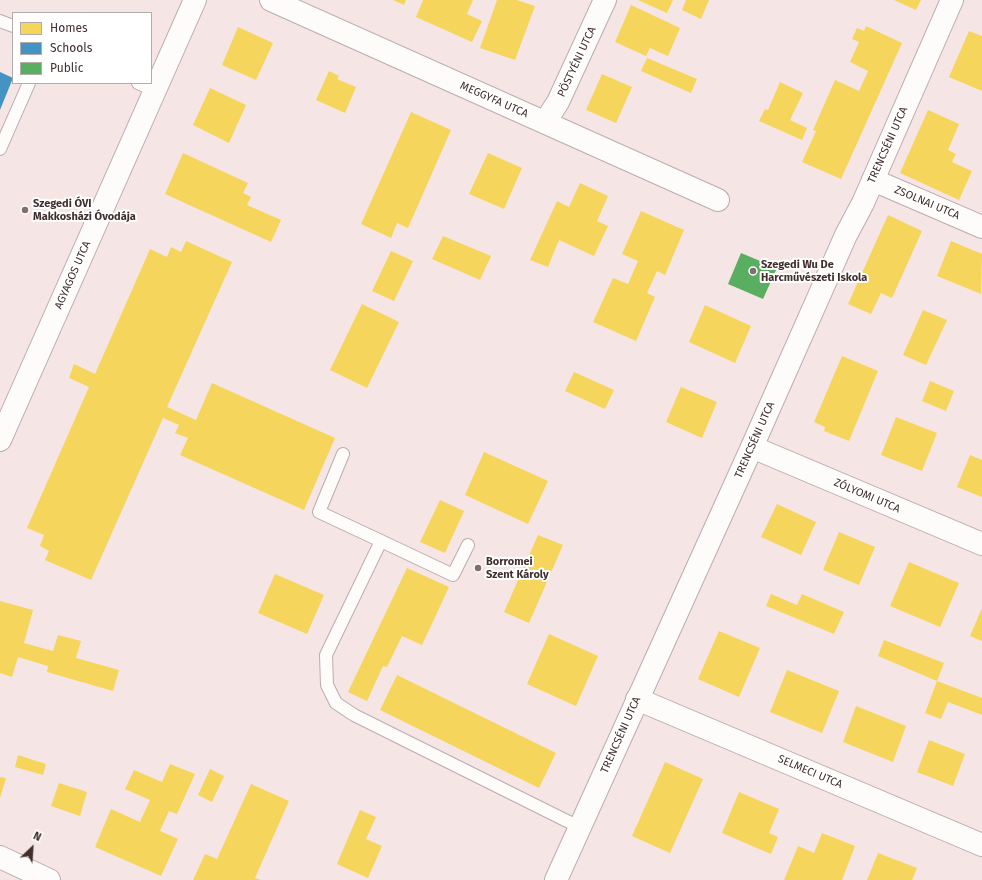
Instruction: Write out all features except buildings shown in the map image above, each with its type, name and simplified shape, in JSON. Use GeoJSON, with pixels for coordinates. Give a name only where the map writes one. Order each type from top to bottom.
{"type":"FeatureCollection","features":[{"type":"Feature","properties":{"kind":"street","name":"AGYAGOS UTCA"},"geometry":{"type":"LineString","coordinates":[[152,76],[195,0]]}},
{"type":"Feature","properties":{"kind":"street","name":"MEGGYFA UTCA"},"geometry":{"type":"LineString","coordinates":[[270,0],[718,200]]}},
{"type":"Feature","properties":{"kind":"street","name":"PÖSTYÉNI UTCA"},"geometry":{"type":"LineString","coordinates":[[545,122],[558,102],[605,0]]}},
{"type":"Feature","properties":{"kind":"street","name":"TRENCSÉNI UTCA"},"geometry":{"type":"LineString","coordinates":[[556,880],[843,243],[873,180],[952,0]]}},
{"type":"Feature","properties":{"kind":"street","name":"AGYAGOS UTCA"},"geometry":{"type":"LineString","coordinates":[[0,440],[146,87]]}},
{"type":"Feature","properties":{"kind":"street","name":"ZSOLNAI UTCA"},"geometry":{"type":"LineString","coordinates":[[873,180],[982,227]]}},
{"type":"Feature","properties":{"kind":"street","name":"ZÓLYOMI UTCA"},"geometry":{"type":"LineString","coordinates":[[752,447],[982,544]]}},
{"type":"Feature","properties":{"kind":"street","name":"SELMECI UTCA"},"geometry":{"type":"LineString","coordinates":[[637,699],[982,845]]}},
{"type":"Feature","properties":{"kind":"street"},"geometry":{"type":"LineString","coordinates":[[0,858],[49,880]]}},
{"type":"Feature","properties":{"kind":"lane"},"geometry":{"type":"LineString","coordinates":[[0,21],[12,26]]}},
{"type":"Feature","properties":{"kind":"lane"},"geometry":{"type":"LineString","coordinates":[[0,149],[29,84]]}},
{"type":"Feature","properties":{"kind":"lane"},"geometry":{"type":"LineString","coordinates":[[343,454],[319,512],[453,575],[468,544]]}},
{"type":"Feature","properties":{"kind":"lane"},"geometry":{"type":"LineString","coordinates":[[381,541],[326,655],[327,685],[336,703],[354,715],[579,828]]}},
{"type":"Feature","properties":{"kind":"place","name":"Szegedi ÓVI Makkosházi Óvodája"},"geometry":{"type":"Point","coordinates":[25,210]}},
{"type":"Feature","properties":{"kind":"place","name":"Szegedi Wu De Harcművészeti Iskola"},"geometry":{"type":"Point","coordinates":[753,271]}},
{"type":"Feature","properties":{"kind":"place","name":"Borromei Szent Károly"},"geometry":{"type":"Point","coordinates":[478,568]}}]}
